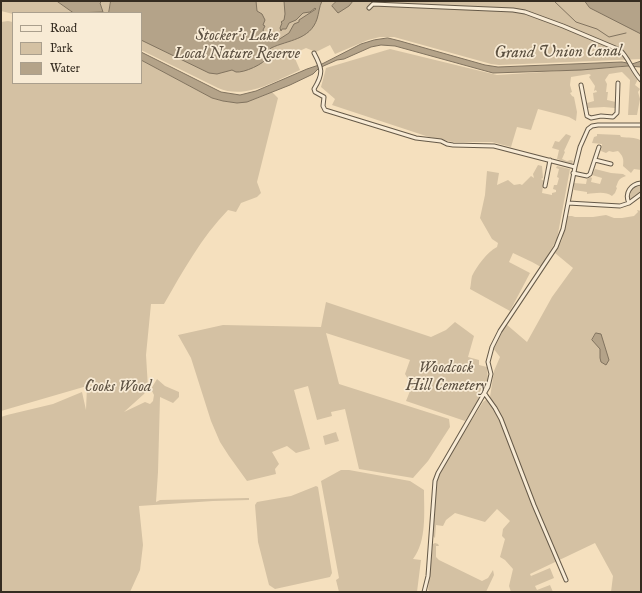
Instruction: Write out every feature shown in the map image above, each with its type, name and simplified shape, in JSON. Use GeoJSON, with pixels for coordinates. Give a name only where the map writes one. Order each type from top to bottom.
{"type":"FeatureCollection","features":[{"type":"Feature","properties":{"kind":"street"},"geometry":{"type":"LineString","coordinates":[[369,8],[373,4],[513,10],[525,12],[577,31],[620,50],[641,80]]}},
{"type":"Feature","properties":{"kind":"street"},"geometry":{"type":"LineString","coordinates":[[314,53],[321,69],[319,82],[314,89],[315,92],[324,97],[323,106],[325,110],[422,139],[441,141],[453,145],[494,146],[575,167]]}},
{"type":"Feature","properties":{"kind":"street"},"geometry":{"type":"LineString","coordinates":[[581,86],[587,116],[591,118],[601,116],[615,117],[617,113],[618,83]]}},
{"type":"Feature","properties":{"kind":"street"},"geometry":{"type":"LineString","coordinates":[[609,125],[610,117]]}},
{"type":"Feature","properties":{"kind":"street"},"geometry":{"type":"LineString","coordinates":[[424,592],[428,576],[435,481],[438,473],[488,387],[491,374],[488,362],[494,343],[503,326],[556,246],[563,229],[573,174],[580,147],[588,129],[595,126],[641,125]]}},
{"type":"Feature","properties":{"kind":"street"},"geometry":{"type":"LineString","coordinates":[[573,174],[584,176],[589,175],[592,171],[599,147]]}},
{"type":"Feature","properties":{"kind":"street"},"geometry":{"type":"LineString","coordinates":[[545,186],[550,160]]}},
{"type":"Feature","properties":{"kind":"street"},"geometry":{"type":"LineString","coordinates":[[595,160],[611,164]]}},
{"type":"Feature","properties":{"kind":"street"},"geometry":{"type":"LineString","coordinates":[[629,203],[627,196],[630,188],[641,183]]}},
{"type":"Feature","properties":{"kind":"street"},"geometry":{"type":"LineString","coordinates":[[568,203],[616,206],[629,203],[641,194]]}},
{"type":"Feature","properties":{"kind":"street"},"geometry":{"type":"LineString","coordinates":[[485,394],[501,419],[534,505],[566,580]]}},
{"type":"Feature","properties":{"kind":"green space","name":"Stocker's Lake Local Nature Reserve"},"geometry":{"type":"Polygon","coordinates":[[[1,1],[641,1],[641,59],[499,65],[394,37],[380,37],[368,40],[335,54],[330,45],[316,52],[306,48],[293,54],[300,70],[260,88],[239,92],[218,88],[142,50],[142,12],[12,12],[12,14],[1,11],[1,1]]]}},
{"type":"Feature","properties":{"kind":"green space","name":"Cooks Wood"},"geometry":{"type":"Polygon","coordinates":[[[1,22],[12,22],[12,84],[142,84],[142,61],[212,98],[229,102],[243,102],[272,92],[278,98],[257,182],[261,193],[257,197],[241,203],[236,212],[228,210],[201,243],[185,267],[164,304],[151,304],[146,355],[148,388],[144,394],[124,412],[145,402],[150,404],[153,401],[154,395],[151,389],[157,379],[165,386],[179,392],[179,397],[173,403],[160,397],[156,502],[160,500],[247,498],[249,498],[249,500],[139,506],[143,545],[140,570],[130,592],[1,592],[1,417],[53,404],[82,392],[86,410],[87,386],[1,411],[1,22]]]}},
{"type":"Feature","properties":{"kind":"green space"},"geometry":{"type":"Polygon","coordinates":[[[390,49],[497,75],[629,66],[638,79],[635,85],[640,89],[638,92],[640,99],[637,115],[628,115],[630,80],[622,72],[609,74],[605,80],[607,84],[606,92],[608,92],[607,100],[616,102],[615,108],[588,108],[587,103],[594,101],[593,93],[597,92],[596,90],[594,91],[595,86],[589,77],[591,75],[571,77],[570,85],[572,92],[570,93],[574,97],[577,112],[576,121],[569,117],[538,109],[531,130],[517,127],[511,147],[492,142],[453,142],[429,137],[332,105],[335,99],[321,87],[326,68],[390,49]]]}},
{"type":"Feature","properties":{"kind":"green space"},"geometry":{"type":"Polygon","coordinates":[[[566,134],[571,136],[562,159],[573,161],[572,164],[557,159],[559,150],[552,148],[555,141],[559,142],[566,134]]]}},
{"type":"Feature","properties":{"kind":"green space"},"geometry":{"type":"Polygon","coordinates":[[[597,134],[620,135],[621,137],[640,140],[641,170],[634,169],[631,173],[623,166],[623,158],[618,151],[609,151],[606,153],[601,151],[602,144],[592,143],[597,134]]]}},
{"type":"Feature","properties":{"kind":"green space"},"geometry":{"type":"Polygon","coordinates":[[[538,165],[542,166],[543,178],[541,179],[544,181],[542,193],[552,195],[552,193],[556,192],[556,190],[553,189],[554,185],[557,185],[559,178],[557,177],[559,169],[556,168],[557,166],[570,169],[557,239],[541,267],[513,253],[509,262],[530,273],[510,311],[470,289],[472,276],[486,256],[497,247],[498,243],[492,239],[480,218],[485,195],[487,171],[499,173],[497,185],[508,180],[514,185],[522,185],[531,176],[534,178],[533,174],[538,165]]]}},
{"type":"Feature","properties":{"kind":"green space"},"geometry":{"type":"Polygon","coordinates":[[[595,169],[623,174],[626,176],[619,180],[615,193],[612,196],[604,193],[587,194],[587,192],[574,190],[574,183],[586,184],[587,179],[590,177],[592,178],[591,182],[600,184],[602,178],[592,175],[595,169]]]}},
{"type":"Feature","properties":{"kind":"green space"},"geometry":{"type":"Polygon","coordinates":[[[641,184],[641,193],[629,200],[631,189],[641,184]]]}},
{"type":"Feature","properties":{"kind":"green space"},"geometry":{"type":"Polygon","coordinates":[[[637,210],[641,211],[641,592],[611,592],[613,576],[595,543],[530,574],[535,585],[531,576],[550,568],[554,578],[535,586],[537,590],[550,585],[553,592],[511,592],[509,586],[513,569],[500,557],[505,539],[502,536],[503,529],[510,521],[497,509],[485,522],[455,513],[446,520],[443,526],[436,525],[435,538],[432,535],[436,481],[443,466],[483,402],[490,397],[494,371],[500,357],[493,348],[506,324],[527,342],[552,297],[573,268],[555,253],[562,240],[567,216],[593,217],[606,215],[614,218],[622,218],[634,216],[638,212],[637,210]]]}},
{"type":"Feature","properties":{"kind":"green space","name":"Woodcock Hill Cemetery"},"geometry":{"type":"Polygon","coordinates":[[[326,302],[431,337],[446,330],[455,322],[474,336],[468,357],[479,360],[479,365],[487,367],[488,382],[485,392],[465,421],[406,401],[414,381],[408,379],[405,374],[410,360],[326,333],[339,384],[449,419],[450,427],[428,461],[413,478],[359,469],[345,409],[331,412],[332,416],[317,420],[308,386],[294,390],[310,449],[296,453],[287,446],[272,452],[279,464],[275,469],[276,474],[247,481],[220,442],[211,421],[191,358],[178,335],[223,325],[321,327],[326,302]]]}},
{"type":"Feature","properties":{"kind":"green space"},"geometry":{"type":"Polygon","coordinates":[[[336,432],[339,441],[325,445],[323,436],[336,432]]]}},
{"type":"Feature","properties":{"kind":"green space"},"geometry":{"type":"Polygon","coordinates":[[[341,470],[349,470],[410,481],[424,490],[423,535],[421,544],[413,559],[421,560],[417,592],[339,592],[336,580],[339,578],[321,481],[341,470]]]}},
{"type":"Feature","properties":{"kind":"green space"},"geometry":{"type":"Polygon","coordinates":[[[316,486],[318,487],[332,573],[330,577],[275,589],[269,585],[258,542],[255,505],[257,502],[291,496],[316,486]]]}},
{"type":"Feature","properties":{"kind":"green space"},"geometry":{"type":"Polygon","coordinates":[[[435,543],[439,546],[436,546],[436,557],[439,560],[482,581],[488,578],[493,570],[494,575],[486,592],[432,592],[428,590],[433,544],[435,543]]]}},
{"type":"Feature","properties":{"kind":"water"},"geometry":{"type":"Polygon","coordinates":[[[57,1],[102,1],[100,3],[103,12],[73,12],[57,1]]]}},
{"type":"Feature","properties":{"kind":"water"},"geometry":{"type":"Polygon","coordinates":[[[111,1],[256,1],[257,11],[262,14],[265,20],[263,25],[265,26],[263,30],[264,33],[271,36],[276,35],[278,40],[289,33],[294,24],[316,9],[315,8],[310,12],[303,13],[296,20],[289,23],[286,29],[282,29],[281,31],[281,22],[284,20],[285,14],[284,1],[322,1],[314,26],[304,35],[271,48],[266,60],[254,68],[240,72],[232,70],[217,74],[209,73],[142,40],[142,12],[109,12],[111,1]]]}},
{"type":"Feature","properties":{"kind":"water"},"geometry":{"type":"Polygon","coordinates":[[[337,1],[353,1],[349,6],[338,13],[332,6],[337,1]]]}},
{"type":"Feature","properties":{"kind":"water"},"geometry":{"type":"Polygon","coordinates":[[[585,1],[641,1],[641,34],[590,8],[585,1]]]}},
{"type":"Feature","properties":{"kind":"water"},"geometry":{"type":"Polygon","coordinates":[[[388,38],[485,65],[498,67],[622,62],[632,64],[641,61],[641,67],[628,66],[581,70],[493,73],[395,46],[381,45],[371,47],[344,59],[337,60],[319,68],[313,74],[290,85],[247,102],[237,103],[212,98],[142,61],[142,52],[221,92],[240,95],[256,91],[322,64],[361,44],[388,38]]]}},
{"type":"Feature","properties":{"kind":"water"},"geometry":{"type":"Polygon","coordinates":[[[596,333],[601,334],[609,360],[606,365],[601,362],[600,349],[592,340],[596,333]]]}},
{"type":"Feature","properties":{"kind":"waterway","name":"Grand Union Canal"},"geometry":{"type":"LineString","coordinates":[[554,1],[576,22],[597,29],[609,37],[626,33]]}}]}
